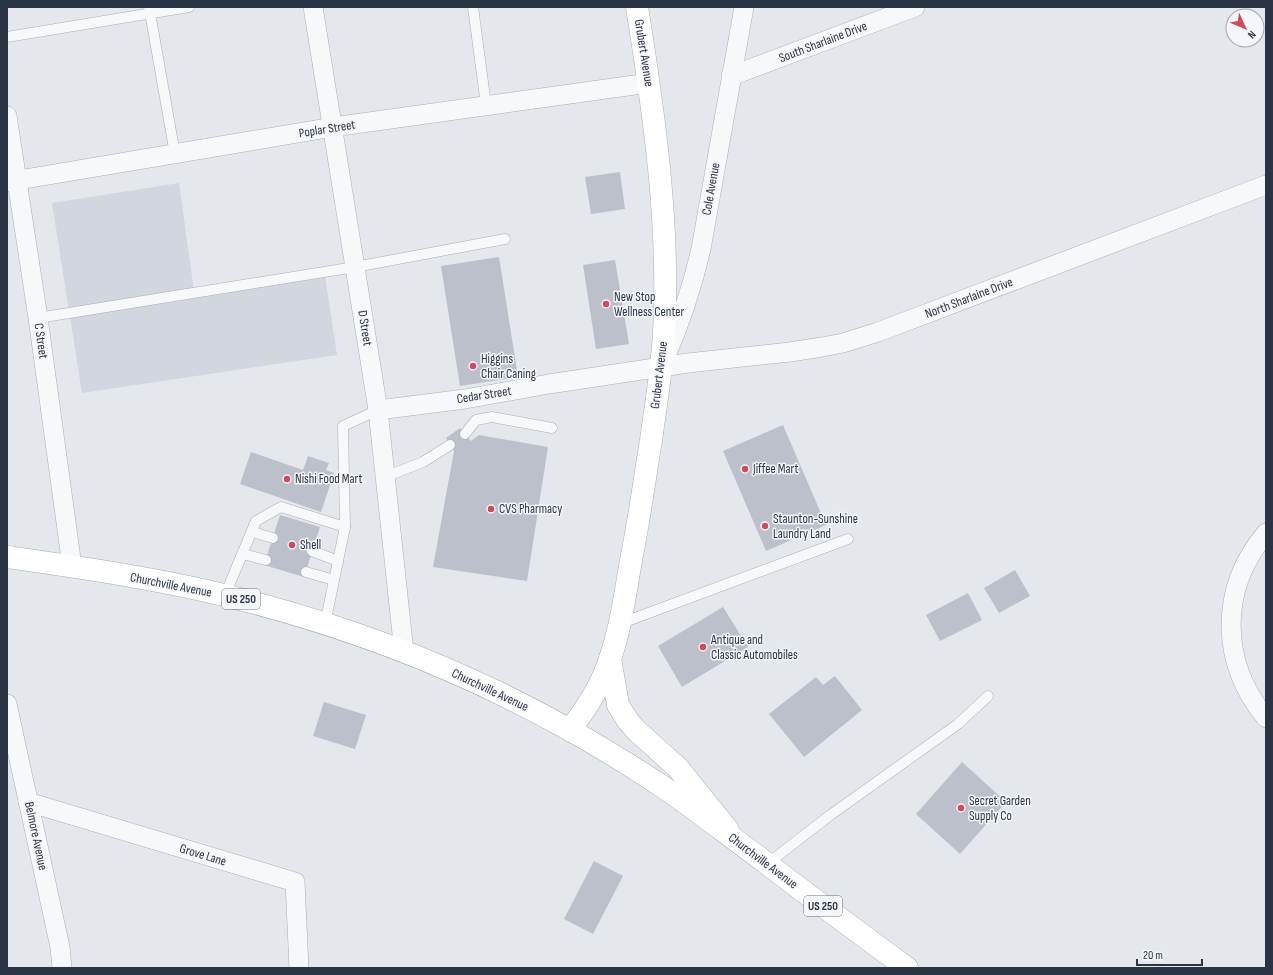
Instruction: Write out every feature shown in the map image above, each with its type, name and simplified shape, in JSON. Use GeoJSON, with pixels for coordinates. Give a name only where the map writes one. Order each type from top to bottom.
{"type":"FeatureCollection","features":[{"type":"Feature","properties":{"kind":"main road","name":"Grubert Avenue"},"geometry":{"type":"LineString","coordinates":[[570,730],[590,701],[602,678],[610,658],[619,625],[638,522],[661,367],[665,290],[663,235],[649,83],[636,7]]}},
{"type":"Feature","properties":{"kind":"main road","name":"Churchville Avenue"},"geometry":{"type":"LineString","coordinates":[[7,557],[72,566],[194,588],[255,603],[325,624],[404,652],[528,707],[570,730],[664,788],[907,968]]}},
{"type":"Feature","properties":{"kind":"main road"},"geometry":{"type":"LineString","coordinates":[[610,658],[618,705],[628,721],[678,768],[740,844]]}},
{"type":"Feature","properties":{"kind":"street","name":"D Street"},"geometry":{"type":"LineString","coordinates":[[313,7],[378,410],[404,652]]}},
{"type":"Feature","properties":{"kind":"street","name":"Cole Avenue"},"geometry":{"type":"LineString","coordinates":[[661,367],[682,319],[694,280],[701,249],[744,7]]}},
{"type":"Feature","properties":{"kind":"street","name":"South Sharlaine Drive"},"geometry":{"type":"LineString","coordinates":[[731,76],[915,7]]}},
{"type":"Feature","properties":{"kind":"street","name":"Poplar Street"},"geometry":{"type":"LineString","coordinates":[[12,182],[333,128],[649,83]]}},
{"type":"Feature","properties":{"kind":"street","name":"C Street"},"geometry":{"type":"LineString","coordinates":[[7,116],[12,182],[38,318],[72,566]]}},
{"type":"Feature","properties":{"kind":"street","name":"North Sharlaine Drive"},"geometry":{"type":"LineString","coordinates":[[661,367],[790,352],[843,343],[878,332],[1266,185]]}},
{"type":"Feature","properties":{"kind":"street","name":"Cedar Street"},"geometry":{"type":"LineString","coordinates":[[378,410],[465,399],[661,367]]}},
{"type":"Feature","properties":{"kind":"street"},"geometry":{"type":"LineString","coordinates":[[1266,534],[1254,548],[1244,568],[1235,594],[1231,621],[1234,652],[1240,673],[1255,702],[1266,718]]}},
{"type":"Feature","properties":{"kind":"street","name":"Belmore Avenue"},"geometry":{"type":"LineString","coordinates":[[7,704],[60,947],[62,968]]}},
{"type":"Feature","properties":{"kind":"street","name":"Grove Lane"},"geometry":{"type":"LineString","coordinates":[[28,802],[295,882],[299,968]]}},
{"type":"Feature","properties":{"kind":"lane"},"geometry":{"type":"LineString","coordinates":[[7,37],[150,10],[189,7]]}},
{"type":"Feature","properties":{"kind":"lane"},"geometry":{"type":"LineString","coordinates":[[473,7],[486,106]]}},
{"type":"Feature","properties":{"kind":"lane"},"geometry":{"type":"LineString","coordinates":[[150,10],[175,154]]}},
{"type":"Feature","properties":{"kind":"lane"},"geometry":{"type":"LineString","coordinates":[[38,318],[355,266],[505,239]]}},
{"type":"Feature","properties":{"kind":"lane"},"geometry":{"type":"LineString","coordinates":[[325,624],[345,527],[343,426],[378,410]]}},
{"type":"Feature","properties":{"kind":"lane"},"geometry":{"type":"LineString","coordinates":[[465,434],[476,420],[492,417],[552,428]]}},
{"type":"Feature","properties":{"kind":"lane"},"geometry":{"type":"LineString","coordinates":[[385,477],[423,462],[450,445]]}},
{"type":"Feature","properties":{"kind":"lane"},"geometry":{"type":"LineString","coordinates":[[225,595],[244,554],[256,521],[281,507],[345,527]]}},
{"type":"Feature","properties":{"kind":"lane"},"geometry":{"type":"LineString","coordinates":[[252,532],[272,538]]}},
{"type":"Feature","properties":{"kind":"lane"},"geometry":{"type":"LineString","coordinates":[[619,625],[848,539]]}},
{"type":"Feature","properties":{"kind":"lane"},"geometry":{"type":"LineString","coordinates":[[312,551],[338,561]]}},
{"type":"Feature","properties":{"kind":"lane"},"geometry":{"type":"LineString","coordinates":[[244,554],[266,560]]}},
{"type":"Feature","properties":{"kind":"lane"},"geometry":{"type":"LineString","coordinates":[[306,572],[334,580]]}},
{"type":"Feature","properties":{"kind":"lane"},"geometry":{"type":"LineString","coordinates":[[767,864],[829,816],[958,724],[988,696]]}},
{"type":"Feature","properties":{"kind":"shaded area"},"geometry":{"type":"Polygon","coordinates":[[[179,183],[195,298],[325,276],[337,355],[82,393],[52,203],[179,183]]]}},
{"type":"Feature","properties":{"kind":"building"},"geometry":{"type":"Polygon","coordinates":[[[620,172],[625,209],[591,214],[585,177],[620,172]]]}},
{"type":"Feature","properties":{"kind":"building"},"geometry":{"type":"Polygon","coordinates":[[[499,257],[518,377],[460,386],[441,266],[499,257]]]}},
{"type":"Feature","properties":{"kind":"building","name":"New Stop Wellness Center"},"geometry":{"type":"Polygon","coordinates":[[[615,260],[629,344],[596,349],[583,265],[615,260]]]}},
{"type":"Feature","properties":{"kind":"building"},"geometry":{"type":"Polygon","coordinates":[[[783,425],[826,525],[766,551],[723,451],[783,425]]]}},
{"type":"Feature","properties":{"kind":"building","name":"CVS Pharmacy"},"geometry":{"type":"Polygon","coordinates":[[[460,428],[471,441],[479,435],[548,447],[527,581],[433,567],[454,451],[446,438],[460,428]]]}},
{"type":"Feature","properties":{"kind":"building","name":"Nishi Food Mart"},"geometry":{"type":"Polygon","coordinates":[[[251,452],[303,470],[308,456],[329,463],[326,470],[334,473],[321,512],[240,484],[251,452]]]}},
{"type":"Feature","properties":{"kind":"building","name":"Shell"},"geometry":{"type":"Polygon","coordinates":[[[280,515],[320,527],[304,577],[264,565],[280,515]]]}},
{"type":"Feature","properties":{"kind":"building"},"geometry":{"type":"Polygon","coordinates":[[[1015,570],[1030,596],[999,613],[984,588],[1015,570]]]}},
{"type":"Feature","properties":{"kind":"building"},"geometry":{"type":"Polygon","coordinates":[[[968,593],[982,620],[940,641],[926,615],[968,593]]]}},
{"type":"Feature","properties":{"kind":"building","name":"Antique and Classic Automobiles"},"geometry":{"type":"Polygon","coordinates":[[[723,607],[748,647],[682,687],[658,646],[723,607]]]}},
{"type":"Feature","properties":{"kind":"building"},"geometry":{"type":"Polygon","coordinates":[[[835,676],[862,710],[804,757],[769,714],[816,677],[823,685],[835,676]]]}},
{"type":"Feature","properties":{"kind":"building"},"geometry":{"type":"Polygon","coordinates":[[[324,702],[366,715],[355,749],[313,736],[324,702]]]}},
{"type":"Feature","properties":{"kind":"building","name":"Secret Garden Supply Co"},"geometry":{"type":"Polygon","coordinates":[[[962,762],[1006,802],[960,854],[916,814],[962,762]]]}},
{"type":"Feature","properties":{"kind":"building"},"geometry":{"type":"Polygon","coordinates":[[[594,861],[623,876],[593,934],[564,919],[594,861]]]}},
{"type":"Feature","properties":{"kind":"place","name":"New Stop Wellness Center"},"geometry":{"type":"Point","coordinates":[606,304]}},
{"type":"Feature","properties":{"kind":"place","name":"Higgins Chair Caning"},"geometry":{"type":"Point","coordinates":[473,366]}},
{"type":"Feature","properties":{"kind":"place","name":"Jiffee Mart"},"geometry":{"type":"Point","coordinates":[745,469]}},
{"type":"Feature","properties":{"kind":"place","name":"Nishi Food Mart"},"geometry":{"type":"Point","coordinates":[287,479]}},
{"type":"Feature","properties":{"kind":"place","name":"CVS Pharmacy"},"geometry":{"type":"Point","coordinates":[491,509]}},
{"type":"Feature","properties":{"kind":"place","name":"Staunton-Sunshine Laundry Land"},"geometry":{"type":"Point","coordinates":[765,526]}},
{"type":"Feature","properties":{"kind":"place","name":"Shell"},"geometry":{"type":"Point","coordinates":[292,545]}},
{"type":"Feature","properties":{"kind":"place","name":"Antique and Classic Automobiles"},"geometry":{"type":"Point","coordinates":[703,647]}},
{"type":"Feature","properties":{"kind":"place","name":"Secret Garden Supply Co"},"geometry":{"type":"Point","coordinates":[961,808]}}]}
